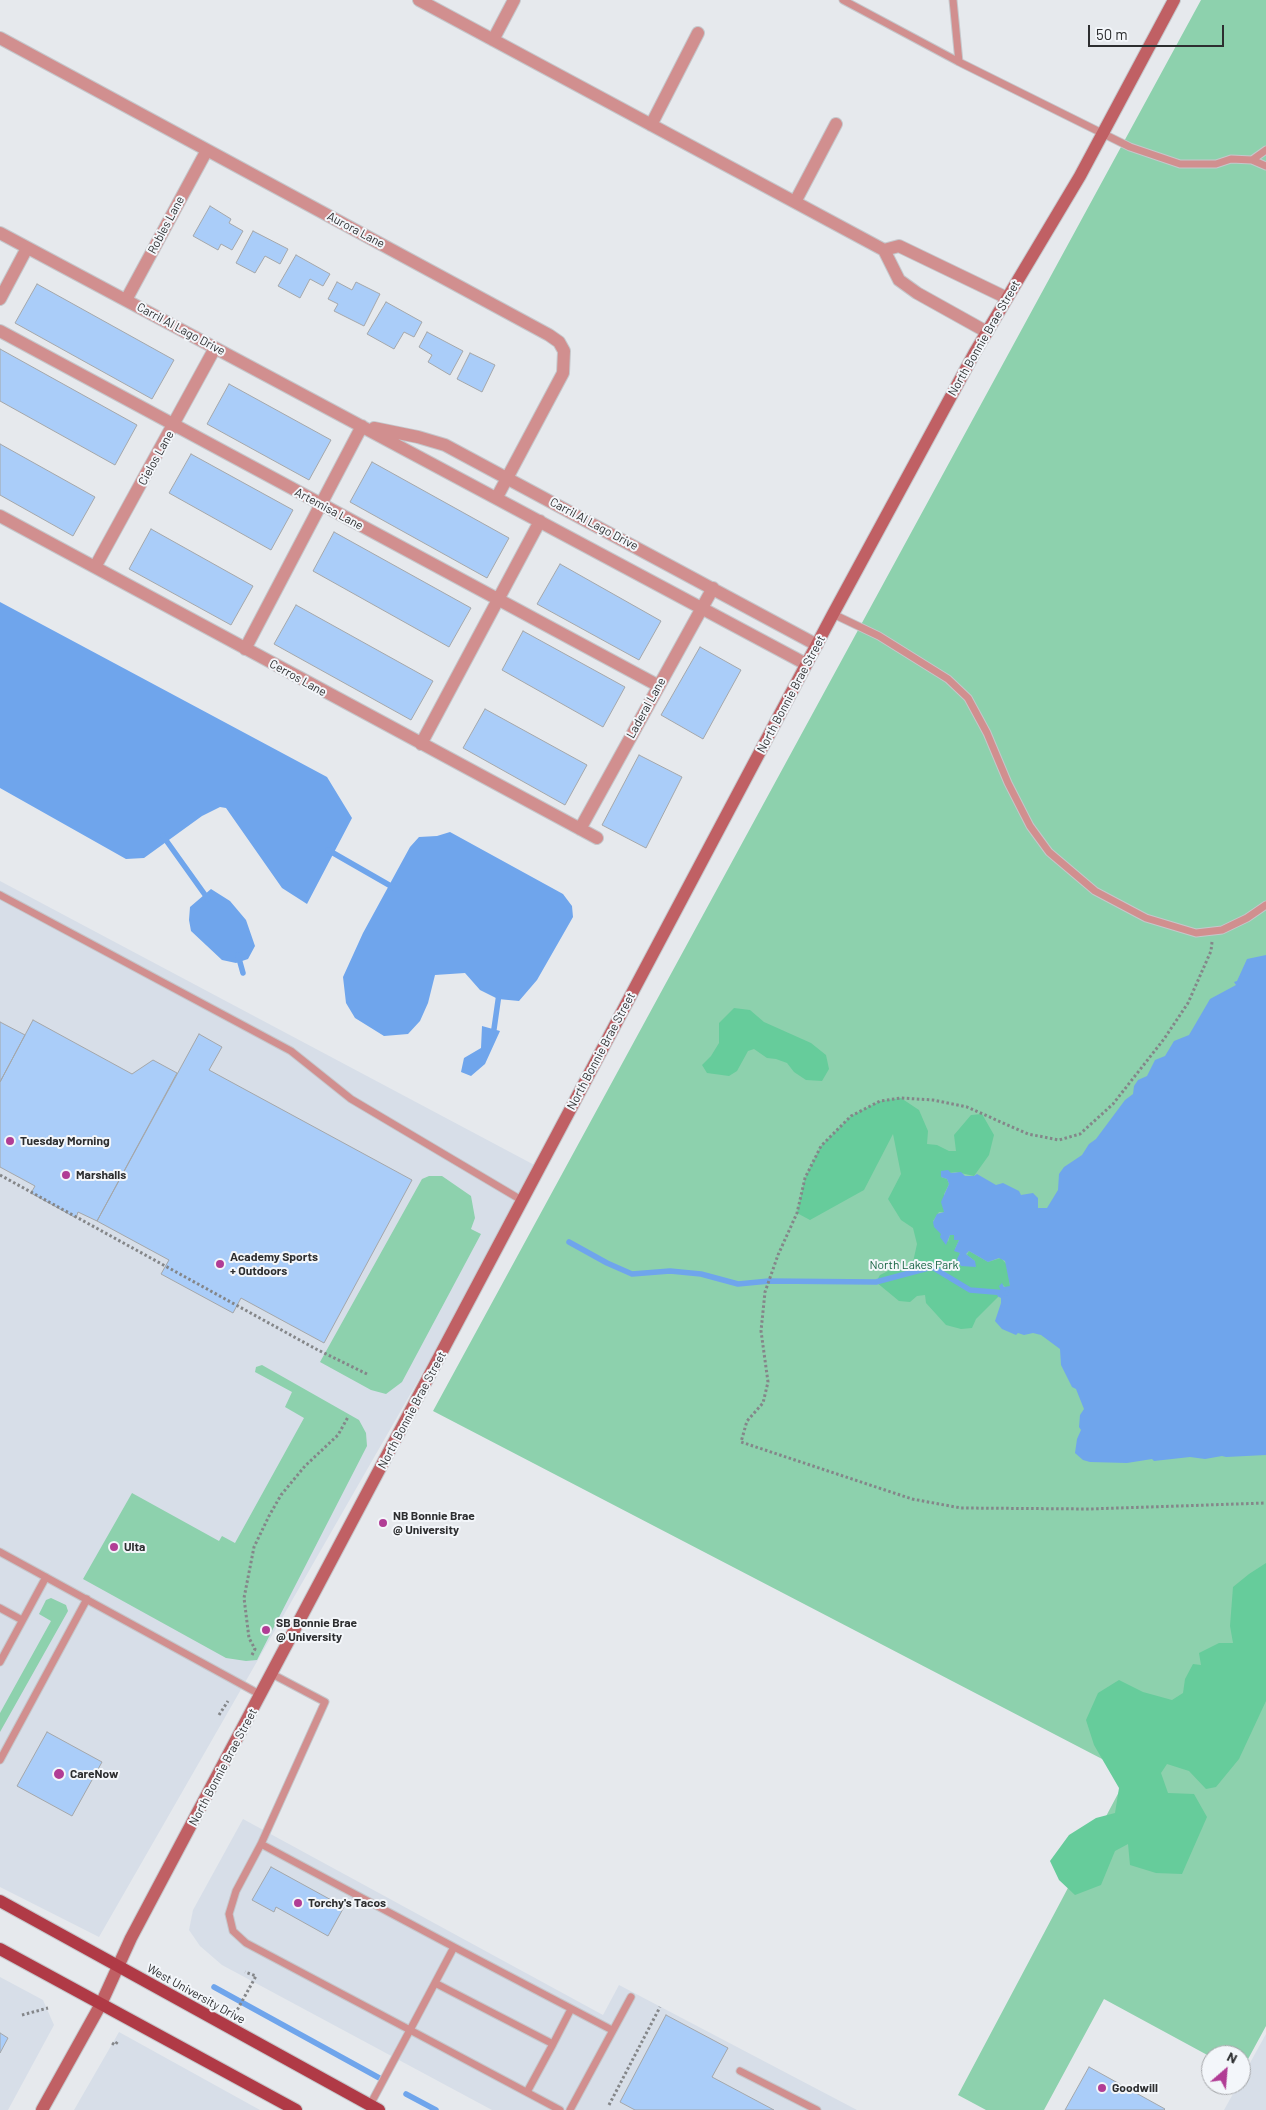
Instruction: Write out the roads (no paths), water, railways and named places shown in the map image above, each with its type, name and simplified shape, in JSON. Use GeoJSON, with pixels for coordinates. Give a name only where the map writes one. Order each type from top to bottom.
{"type":"FeatureCollection","features":[{"type":"Feature","properties":{"kind":"main road","name":"North Bonnie Brae Street"},"geometry":{"type":"LineString","coordinates":[[42,2110],[101,2004],[118,1966],[806,664],[987,332],[1102,134],[1174,0]]}},
{"type":"Feature","properties":{"kind":"main road","name":"West University Drive"},"geometry":{"type":"LineString","coordinates":[[0,1901],[375,2108]]}},
{"type":"Feature","properties":{"kind":"main road"},"geometry":{"type":"LineString","coordinates":[[0,1949],[296,2110]]}},
{"type":"Feature","properties":{"kind":"street"},"geometry":{"type":"LineString","coordinates":[[419,0],[884,250],[899,280],[916,293],[987,332]]}},
{"type":"Feature","properties":{"kind":"street"},"geometry":{"type":"LineString","coordinates":[[493,40],[514,0]]}},
{"type":"Feature","properties":{"kind":"street"},"geometry":{"type":"LineString","coordinates":[[651,125],[698,34]]}},
{"type":"Feature","properties":{"kind":"street","name":"Aurora Lane"},"geometry":{"type":"LineString","coordinates":[[0,38],[559,342],[564,351],[563,373],[497,497]]}},
{"type":"Feature","properties":{"kind":"street"},"geometry":{"type":"LineString","coordinates":[[795,202],[836,124]]}},
{"type":"Feature","properties":{"kind":"street","name":"Robles Lane"},"geometry":{"type":"LineString","coordinates":[[126,300],[207,150]]}},
{"type":"Feature","properties":{"kind":"street","name":"Carril Al Lago Drive"},"geometry":{"type":"LineString","coordinates":[[0,233],[497,497],[806,664]]}},
{"type":"Feature","properties":{"kind":"street"},"geometry":{"type":"LineString","coordinates":[[884,250],[899,246],[1007,298]]}},
{"type":"Feature","properties":{"kind":"street"},"geometry":{"type":"LineString","coordinates":[[0,299],[28,248]]}},
{"type":"Feature","properties":{"kind":"street","name":"Artemisa Lane"},"geometry":{"type":"LineString","coordinates":[[0,331],[658,686]]}},
{"type":"Feature","properties":{"kind":"street","name":"Cielos Lane"},"geometry":{"type":"LineString","coordinates":[[95,567],[215,348]]}},
{"type":"Feature","properties":{"kind":"street"},"geometry":{"type":"LineString","coordinates":[[246,649],[320,503],[362,426]]}},
{"type":"Feature","properties":{"kind":"street","name":"Carril Al Lago Drive"},"geometry":{"type":"LineString","coordinates":[[362,426],[418,437],[445,445],[818,645]]}},
{"type":"Feature","properties":{"kind":"street","name":"Cerros Lane"},"geometry":{"type":"LineString","coordinates":[[0,516],[597,838]]}},
{"type":"Feature","properties":{"kind":"street"},"geometry":{"type":"LineString","coordinates":[[421,744],[540,521]]}},
{"type":"Feature","properties":{"kind":"street","name":"Laderal Lane"},"geometry":{"type":"LineString","coordinates":[[580,829],[713,588]]}},
{"type":"Feature","properties":{"kind":"lane"},"geometry":{"type":"LineString","coordinates":[[843,0],[960,62],[1130,147],[1180,164],[1216,164],[1232,160],[1252,160],[1266,166]]}},
{"type":"Feature","properties":{"kind":"lane"},"geometry":{"type":"LineString","coordinates":[[953,0],[960,62]]}},
{"type":"Feature","properties":{"kind":"lane"},"geometry":{"type":"LineString","coordinates":[[1252,160],[1266,150]]}},
{"type":"Feature","properties":{"kind":"lane"},"geometry":{"type":"LineString","coordinates":[[833,614],[879,636],[948,679],[968,698],[987,733],[1008,783],[1030,826],[1049,852],[1095,891],[1146,918],[1196,933],[1222,930],[1266,905]]}},
{"type":"Feature","properties":{"kind":"lane"},"geometry":{"type":"LineString","coordinates":[[0,895],[291,1051],[350,1099],[523,1201]]}},
{"type":"Feature","properties":{"kind":"lane"},"geometry":{"type":"LineString","coordinates":[[0,1552],[261,1695]]}},
{"type":"Feature","properties":{"kind":"lane"},"geometry":{"type":"LineString","coordinates":[[0,1662],[46,1577]]}},
{"type":"Feature","properties":{"kind":"lane"},"geometry":{"type":"LineString","coordinates":[[0,1760],[87,1599]]}},
{"type":"Feature","properties":{"kind":"lane"},"geometry":{"type":"LineString","coordinates":[[0,1608],[22,1620]]}},
{"type":"Feature","properties":{"kind":"lane"},"geometry":{"type":"LineString","coordinates":[[272,1674],[326,1702],[261,1844],[236,1891],[229,1914],[233,1931],[246,1943],[560,2110]]}},
{"type":"Feature","properties":{"kind":"lane"},"geometry":{"type":"LineString","coordinates":[[261,1844],[612,2030]]}},
{"type":"Feature","properties":{"kind":"lane"},"geometry":{"type":"LineString","coordinates":[[375,2108],[410,2030],[454,1947]]}},
{"type":"Feature","properties":{"kind":"lane"},"geometry":{"type":"LineString","coordinates":[[435,1983],[553,2044]]}},
{"type":"Feature","properties":{"kind":"lane"},"geometry":{"type":"LineString","coordinates":[[570,2110],[631,1997]]}},
{"type":"Feature","properties":{"kind":"lane"},"geometry":{"type":"LineString","coordinates":[[527,2092],[571,2009]]}},
{"type":"Feature","properties":{"kind":"lane"},"geometry":{"type":"LineString","coordinates":[[740,2071],[817,2110]]}},
{"type":"Feature","properties":{"kind":"water"},"geometry":{"type":"Polygon","coordinates":[[[0,602],[327,777],[352,818],[307,904],[282,888],[226,808],[220,807],[202,816],[144,858],[126,859],[0,788],[0,602]]]}},
{"type":"Feature","properties":{"kind":"water"},"geometry":{"type":"Polygon","coordinates":[[[450,832],[563,894],[572,906],[573,917],[537,980],[519,1001],[498,999],[480,990],[465,973],[435,975],[428,1003],[420,1021],[408,1034],[384,1036],[355,1018],[346,1003],[343,977],[363,933],[410,847],[419,837],[437,836],[450,832]]]}},
{"type":"Feature","properties":{"kind":"water"},"geometry":{"type":"Polygon","coordinates":[[[211,889],[230,901],[246,920],[255,946],[248,959],[236,963],[222,960],[191,931],[189,920],[190,907],[211,889]]]}},
{"type":"Feature","properties":{"kind":"water"},"geometry":{"type":"Polygon","coordinates":[[[1266,955],[1266,1455],[1222,1456],[1205,1459],[1190,1457],[1154,1461],[1152,1459],[1127,1463],[1090,1462],[1083,1460],[1075,1453],[1077,1439],[1081,1430],[1079,1427],[1080,1415],[1084,1409],[1076,1389],[1072,1387],[1061,1365],[1060,1349],[1041,1335],[1018,1333],[1016,1335],[1002,1329],[995,1321],[1001,1303],[1001,1298],[997,1296],[1001,1291],[999,1286],[1002,1283],[1004,1287],[1010,1286],[1005,1261],[999,1258],[988,1262],[969,1251],[966,1254],[975,1261],[976,1267],[961,1266],[957,1259],[960,1253],[954,1251],[959,1240],[954,1240],[954,1235],[950,1235],[946,1245],[940,1237],[941,1234],[934,1227],[933,1222],[937,1214],[944,1212],[941,1202],[949,1184],[947,1179],[941,1177],[941,1171],[961,1172],[965,1176],[977,1174],[996,1185],[1003,1183],[1019,1191],[1021,1195],[1033,1193],[1038,1198],[1038,1208],[1047,1208],[1058,1190],[1059,1174],[1064,1167],[1082,1155],[1089,1144],[1096,1139],[1125,1100],[1133,1094],[1134,1086],[1138,1080],[1147,1076],[1155,1060],[1165,1056],[1174,1041],[1189,1035],[1210,999],[1236,985],[1234,982],[1237,981],[1247,959],[1266,955]]]}},
{"type":"Feature","properties":{"kind":"water"},"geometry":{"type":"Polygon","coordinates":[[[482,1026],[500,1031],[485,1064],[471,1076],[461,1072],[464,1058],[481,1048],[482,1026]]]}},
{"type":"Feature","properties":{"kind":"waterway"},"geometry":{"type":"LineString","coordinates":[[163,836],[208,899]]}},
{"type":"Feature","properties":{"kind":"waterway"},"geometry":{"type":"LineString","coordinates":[[328,850],[396,889]]}},
{"type":"Feature","properties":{"kind":"waterway"},"geometry":{"type":"LineString","coordinates":[[238,955],[243,973]]}},
{"type":"Feature","properties":{"kind":"waterway"},"geometry":{"type":"LineString","coordinates":[[491,1036],[494,1029],[499,994]]}},
{"type":"Feature","properties":{"kind":"waterway"},"geometry":{"type":"LineString","coordinates":[[569,1242],[607,1263],[632,1274],[670,1271],[701,1274],[738,1284],[769,1281],[876,1282],[932,1267],[970,1290],[1006,1293]]}},
{"type":"Feature","properties":{"kind":"waterway"},"geometry":{"type":"LineString","coordinates":[[214,1987],[383,2080]]}},
{"type":"Feature","properties":{"kind":"waterway"},"geometry":{"type":"LineString","coordinates":[[406,2094],[436,2110]]}},
{"type":"Feature","properties":{"kind":"place","name":"Tuesday Morning"},"geometry":{"type":"Point","coordinates":[10,1141]}},
{"type":"Feature","properties":{"kind":"place","name":"Marshalls"},"geometry":{"type":"Point","coordinates":[66,1175]}},
{"type":"Feature","properties":{"kind":"place","name":"Academy Sports + Outdoors"},"geometry":{"type":"Point","coordinates":[220,1264]}},
{"type":"Feature","properties":{"kind":"place","name":"NB Bonnie Brae @ University"},"geometry":{"type":"Point","coordinates":[383,1523]}},
{"type":"Feature","properties":{"kind":"place","name":"Ulta"},"geometry":{"type":"Point","coordinates":[114,1547]}},
{"type":"Feature","properties":{"kind":"place","name":"SB Bonnie Brae @ University"},"geometry":{"type":"Point","coordinates":[266,1630]}},
{"type":"Feature","properties":{"kind":"place","name":"CareNow"},"geometry":{"type":"Point","coordinates":[59,1774]}},
{"type":"Feature","properties":{"kind":"place","name":"Torchy's Tacos"},"geometry":{"type":"Point","coordinates":[298,1903]}},
{"type":"Feature","properties":{"kind":"place","name":"Goodwill"},"geometry":{"type":"Point","coordinates":[1102,2088]}},
{"type":"Feature","properties":{"kind":"park label","name":"North Lakes Park"},"geometry":{"type":"Point","coordinates":[914,1265]}}]}
